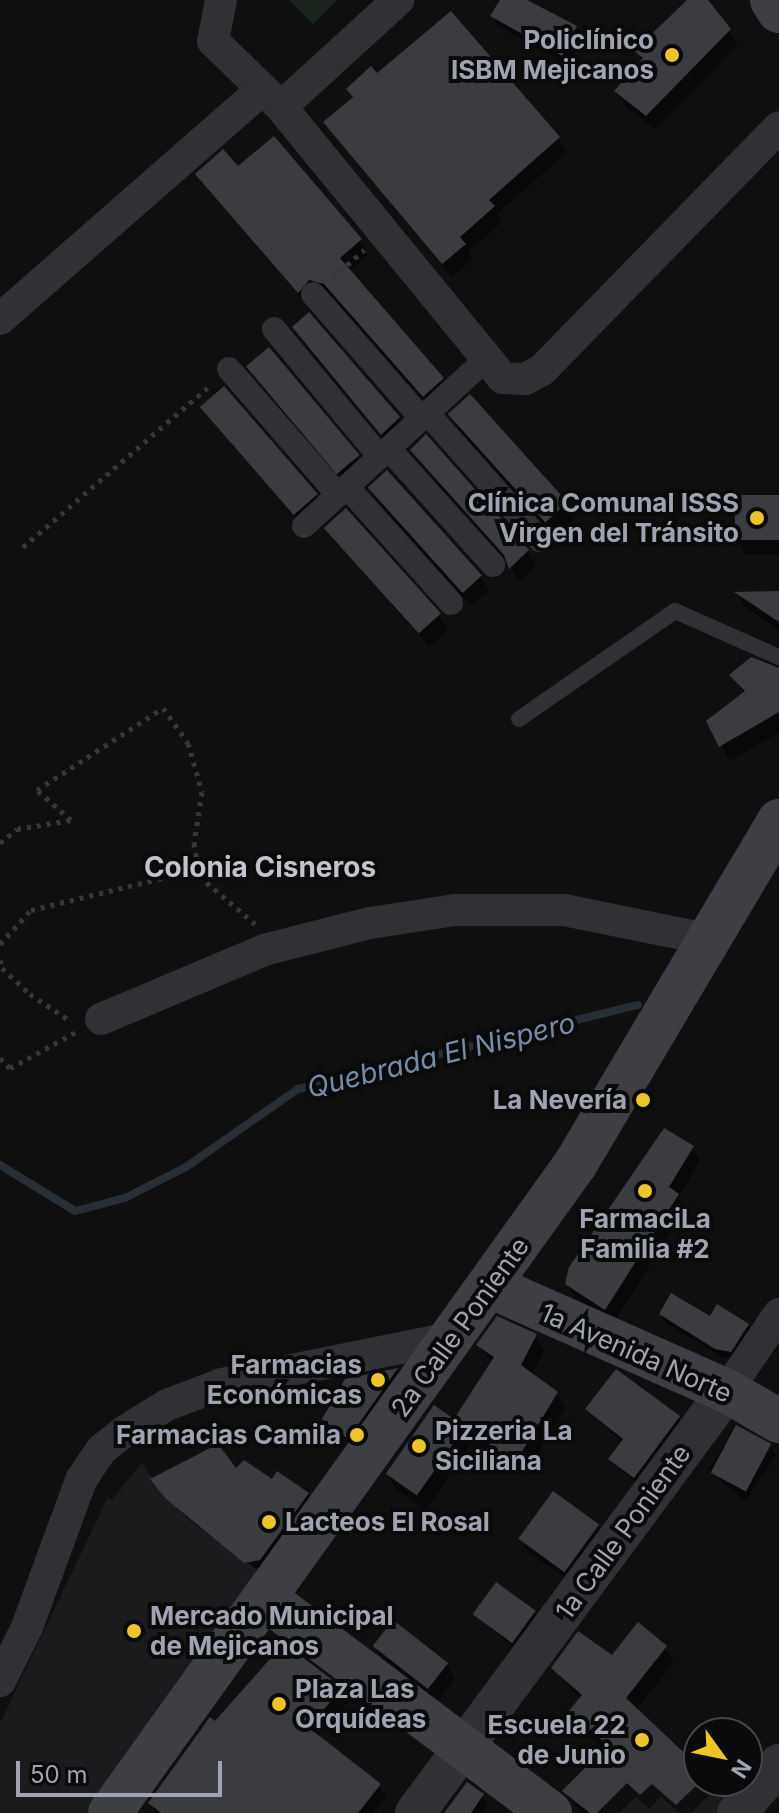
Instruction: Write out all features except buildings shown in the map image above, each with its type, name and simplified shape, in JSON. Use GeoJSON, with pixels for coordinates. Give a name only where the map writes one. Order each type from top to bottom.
{"type":"FeatureCollection","features":[{"type":"Feature","properties":{"kind":"main road"},"geometry":{"type":"LineString","coordinates":[[772,0],[779,11]]}},
{"type":"Feature","properties":{"kind":"main road","name":"2a Calle Poniente"},"geometry":{"type":"LineString","coordinates":[[112,1812],[492,1287],[576,1163],[779,821]]}},
{"type":"Feature","properties":{"kind":"main road","name":"1a Avenida Norte"},"geometry":{"type":"LineString","coordinates":[[492,1287],[727,1391],[779,1421]]}},
{"type":"Feature","properties":{"kind":"main road"},"geometry":{"type":"LineString","coordinates":[[265,1598],[550,1813]]}},
{"type":"Feature","properties":{"kind":"street"},"geometry":{"type":"LineString","coordinates":[[221,0],[213,41],[272,99],[503,378],[525,379],[542,370],[779,127]]}},
{"type":"Feature","properties":{"kind":"street"},"geometry":{"type":"LineString","coordinates":[[0,319],[398,0]]}},
{"type":"Feature","properties":{"kind":"street"},"geometry":{"type":"LineString","coordinates":[[313,294],[540,540]]}},
{"type":"Feature","properties":{"kind":"street"},"geometry":{"type":"LineString","coordinates":[[274,329],[384,453],[493,565]]}},
{"type":"Feature","properties":{"kind":"street"},"geometry":{"type":"LineString","coordinates":[[304,526],[485,360]]}},
{"type":"Feature","properties":{"kind":"street"},"geometry":{"type":"LineString","coordinates":[[229,369],[451,603]]}},
{"type":"Feature","properties":{"kind":"street"},"geometry":{"type":"LineString","coordinates":[[101,1019],[285,945],[370,923],[523,906],[711,940]]}},
{"type":"Feature","properties":{"kind":"street","name":"1a Calle Poniente"},"geometry":{"type":"LineString","coordinates":[[415,1813],[727,1391],[779,1314]]}},
{"type":"Feature","properties":{"kind":"street"},"geometry":{"type":"LineString","coordinates":[[4,1664],[81,1480],[101,1450],[125,1431],[167,1405],[222,1384],[455,1337]]}},
{"type":"Feature","properties":{"kind":"street"},"geometry":{"type":"LineString","coordinates":[[737,1813],[779,1764]]}},
{"type":"Feature","properties":{"kind":"lane"},"geometry":{"type":"LineString","coordinates":[[519,719],[675,611],[779,657]]}},
{"type":"Feature","properties":{"kind":"path"},"geometry":{"type":"LineString","coordinates":[[313,294],[383,234]]}},
{"type":"Feature","properties":{"kind":"path"},"geometry":{"type":"LineString","coordinates":[[23,547],[229,369]]}},
{"type":"Feature","properties":{"kind":"path"},"geometry":{"type":"LineString","coordinates":[[0,843],[17,829],[71,820],[37,790],[163,708],[188,743],[202,792],[194,843],[199,876],[285,945]]}},
{"type":"Feature","properties":{"kind":"path"},"geometry":{"type":"LineString","coordinates":[[0,944],[31,910],[170,876]]}},
{"type":"Feature","properties":{"kind":"path"},"geometry":{"type":"LineString","coordinates":[[0,960],[2,968],[30,994],[83,1029],[10,1068],[0,1058]]}},
{"type":"Feature","properties":{"kind":"shaded area"},"geometry":{"type":"Polygon","coordinates":[[[289,0],[337,0],[313,24],[289,0]]]}},
{"type":"Feature","properties":{"kind":"shaded area","name":"Mercado Municipal de Mejicanos"},"geometry":{"type":"Polygon","coordinates":[[[142,1462],[165,1498],[265,1575],[92,1813],[0,1813],[0,1723],[108,1497],[112,1500],[142,1462]]]}},
{"type":"Feature","properties":{"kind":"shaded area","name":"Escuela 22 de Junio"},"geometry":{"type":"Polygon","coordinates":[[[641,1713],[683,1752],[683,1797],[732,1797],[716,1813],[590,1813],[561,1791],[641,1713]]]}},
{"type":"Feature","properties":{"kind":"waterway","name":"Quebrada El Nispero"},"geometry":{"type":"LineString","coordinates":[[0,1165],[75,1211],[125,1198],[186,1167],[298,1089],[638,1005]]}},
{"type":"Feature","properties":{"kind":"place","name":"Policlínico ISBM Mejicanos"},"geometry":{"type":"Point","coordinates":[672,55]}},
{"type":"Feature","properties":{"kind":"place","name":"Clínica Comunal ISSS Virgen del Tránsito"},"geometry":{"type":"Point","coordinates":[757,518]}},
{"type":"Feature","properties":{"kind":"place","name":"La Nevería"},"geometry":{"type":"Point","coordinates":[643,1100]}},
{"type":"Feature","properties":{"kind":"place","name":"FarmaciLa Familia #2"},"geometry":{"type":"Point","coordinates":[645,1191]}},
{"type":"Feature","properties":{"kind":"place","name":"Farmacias Económicas"},"geometry":{"type":"Point","coordinates":[378,1380]}},
{"type":"Feature","properties":{"kind":"place","name":"Farmacias Camila"},"geometry":{"type":"Point","coordinates":[357,1435]}},
{"type":"Feature","properties":{"kind":"place","name":"Pizzeria La Siciliana"},"geometry":{"type":"Point","coordinates":[419,1446]}},
{"type":"Feature","properties":{"kind":"place","name":"Lacteos El Rosal"},"geometry":{"type":"Point","coordinates":[269,1522]}},
{"type":"Feature","properties":{"kind":"place","name":"Mercado Municipal de Mejicanos"},"geometry":{"type":"Point","coordinates":[134,1631]}},
{"type":"Feature","properties":{"kind":"place","name":"Plaza Las Orquídeas"},"geometry":{"type":"Point","coordinates":[279,1704]}},
{"type":"Feature","properties":{"kind":"place","name":"Escuela 22 de Junio"},"geometry":{"type":"Point","coordinates":[642,1740]}},
{"type":"Feature","properties":{"kind":"district","name":"Colonia Cisneros"},"geometry":{"type":"Point","coordinates":[260,867]}}]}
